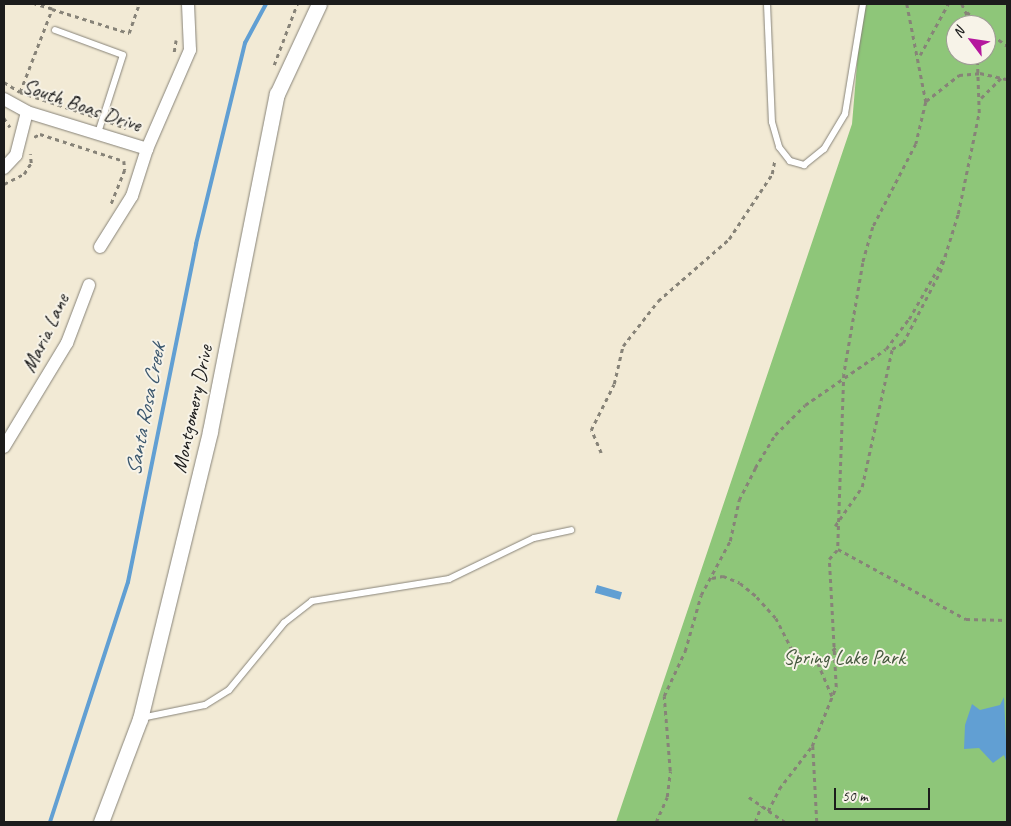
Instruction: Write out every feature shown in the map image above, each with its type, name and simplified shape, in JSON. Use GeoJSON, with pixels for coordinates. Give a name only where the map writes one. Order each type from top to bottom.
{"type":"FeatureCollection","features":[{"type":"Feature","properties":{"kind":"street"},"geometry":{"type":"LineString","coordinates":[[100,247],[132,196],[147,149],[190,50],[188,4]]}},
{"type":"Feature","properties":{"kind":"street","name":"Montgomery Drive"},"geometry":{"type":"LineString","coordinates":[[100,822],[140,718],[210,431],[277,94],[319,4]]}},
{"type":"Feature","properties":{"kind":"street","name":"South Boas Drive"},"geometry":{"type":"LineString","coordinates":[[4,99],[27,112],[147,149]]}},
{"type":"Feature","properties":{"kind":"street"},"geometry":{"type":"LineString","coordinates":[[4,168],[16,155],[27,112]]}},
{"type":"Feature","properties":{"kind":"street","name":"Maria Lane"},"geometry":{"type":"LineString","coordinates":[[4,447],[67,343],[89,285]]}},
{"type":"Feature","properties":{"kind":"lane"},"geometry":{"type":"LineString","coordinates":[[766,4],[770,96],[779,147],[790,161],[804,165],[816,159],[844,114],[863,4]]}},
{"type":"Feature","properties":{"kind":"lane"},"geometry":{"type":"LineString","coordinates":[[55,30],[123,55],[98,133]]}},
{"type":"Feature","properties":{"kind":"lane"},"geometry":{"type":"LineString","coordinates":[[140,718],[205,705],[229,690],[284,623],[312,601],[449,579],[534,538],[572,530]]}},
{"type":"Feature","properties":{"kind":"path"},"geometry":{"type":"LineString","coordinates":[[35,4],[129,33],[139,4]]}},
{"type":"Feature","properties":{"kind":"path"},"geometry":{"type":"LineString","coordinates":[[272,71],[297,4]]}},
{"type":"Feature","properties":{"kind":"path"},"geometry":{"type":"LineString","coordinates":[[768,811],[779,789],[812,746],[832,697],[836,647],[829,559],[838,549],[835,526],[845,445],[844,374],[874,227],[916,144],[926,102],[920,56],[906,4]]}},
{"type":"Feature","properties":{"kind":"path"},"geometry":{"type":"LineString","coordinates":[[920,56],[948,4]]}},
{"type":"Feature","properties":{"kind":"path"},"geometry":{"type":"LineString","coordinates":[[962,4],[967,15]]}},
{"type":"Feature","properties":{"kind":"path"},"geometry":{"type":"LineString","coordinates":[[20,92],[52,9]]}},
{"type":"Feature","properties":{"kind":"path"},"geometry":{"type":"LineString","coordinates":[[964,10],[969,15]]}},
{"type":"Feature","properties":{"kind":"path"},"geometry":{"type":"LineString","coordinates":[[173,60],[177,34]]}},
{"type":"Feature","properties":{"kind":"path"},"geometry":{"type":"LineString","coordinates":[[996,38],[1007,46]]}},
{"type":"Feature","properties":{"kind":"path"},"geometry":{"type":"LineString","coordinates":[[835,526],[862,487],[892,349],[903,343],[945,256],[958,214],[980,100],[979,65]]}},
{"type":"Feature","properties":{"kind":"path"},"geometry":{"type":"LineString","coordinates":[[926,102],[959,75],[980,73],[1007,78]]}},
{"type":"Feature","properties":{"kind":"path"},"geometry":{"type":"LineString","coordinates":[[980,100],[985,89],[1003,78]]}},
{"type":"Feature","properties":{"kind":"path"},"geometry":{"type":"LineString","coordinates":[[4,82],[20,92],[134,131]]}},
{"type":"Feature","properties":{"kind":"path"},"geometry":{"type":"LineString","coordinates":[[32,141],[40,134],[124,161],[125,170],[108,210]]}},
{"type":"Feature","properties":{"kind":"path"},"geometry":{"type":"LineString","coordinates":[[601,453],[591,430],[614,384],[623,346],[658,301],[729,239],[772,174],[779,147]]}},
{"type":"Feature","properties":{"kind":"path"},"geometry":{"type":"LineString","coordinates":[[4,184],[24,174],[31,163],[29,148]]}},
{"type":"Feature","properties":{"kind":"path"},"geometry":{"type":"LineString","coordinates":[[656,822],[667,797],[670,771],[664,696],[685,651],[701,595],[730,541],[739,500],[775,435],[844,374],[886,349],[909,319],[945,256]]}},
{"type":"Feature","properties":{"kind":"path"},"geometry":{"type":"LineString","coordinates":[[838,549],[966,619],[1007,620]]}},
{"type":"Feature","properties":{"kind":"path"},"geometry":{"type":"LineString","coordinates":[[711,579],[723,576],[758,597],[776,618],[791,648],[818,663],[832,697]]}},
{"type":"Feature","properties":{"kind":"path"},"geometry":{"type":"LineString","coordinates":[[818,663],[836,647]]}},
{"type":"Feature","properties":{"kind":"path"},"geometry":{"type":"LineString","coordinates":[[812,746],[817,822]]}},
{"type":"Feature","properties":{"kind":"path"},"geometry":{"type":"LineString","coordinates":[[749,797],[785,822]]}},
{"type":"Feature","properties":{"kind":"path"},"geometry":{"type":"LineString","coordinates":[[755,822],[761,806]]}},
{"type":"Feature","properties":{"kind":"green space","name":"Spring Lake Park"},"geometry":{"type":"Polygon","coordinates":[[[862,4],[1007,4],[1007,822],[616,822],[852,124],[862,4]]]}},
{"type":"Feature","properties":{"kind":"water"},"geometry":{"type":"Polygon","coordinates":[[[597,585],[622,592],[620,600],[595,593],[597,585]]]}},
{"type":"Feature","properties":{"kind":"water"},"geometry":{"type":"Polygon","coordinates":[[[1004,697],[1007,763],[1004,755],[993,763],[979,748],[964,749],[965,725],[972,704],[980,710],[1000,705],[1004,697]]]}},
{"type":"Feature","properties":{"kind":"waterway","name":"Santa Rosa Creek"},"geometry":{"type":"LineString","coordinates":[[50,822],[128,582],[196,244],[245,43],[266,4]]}}]}
